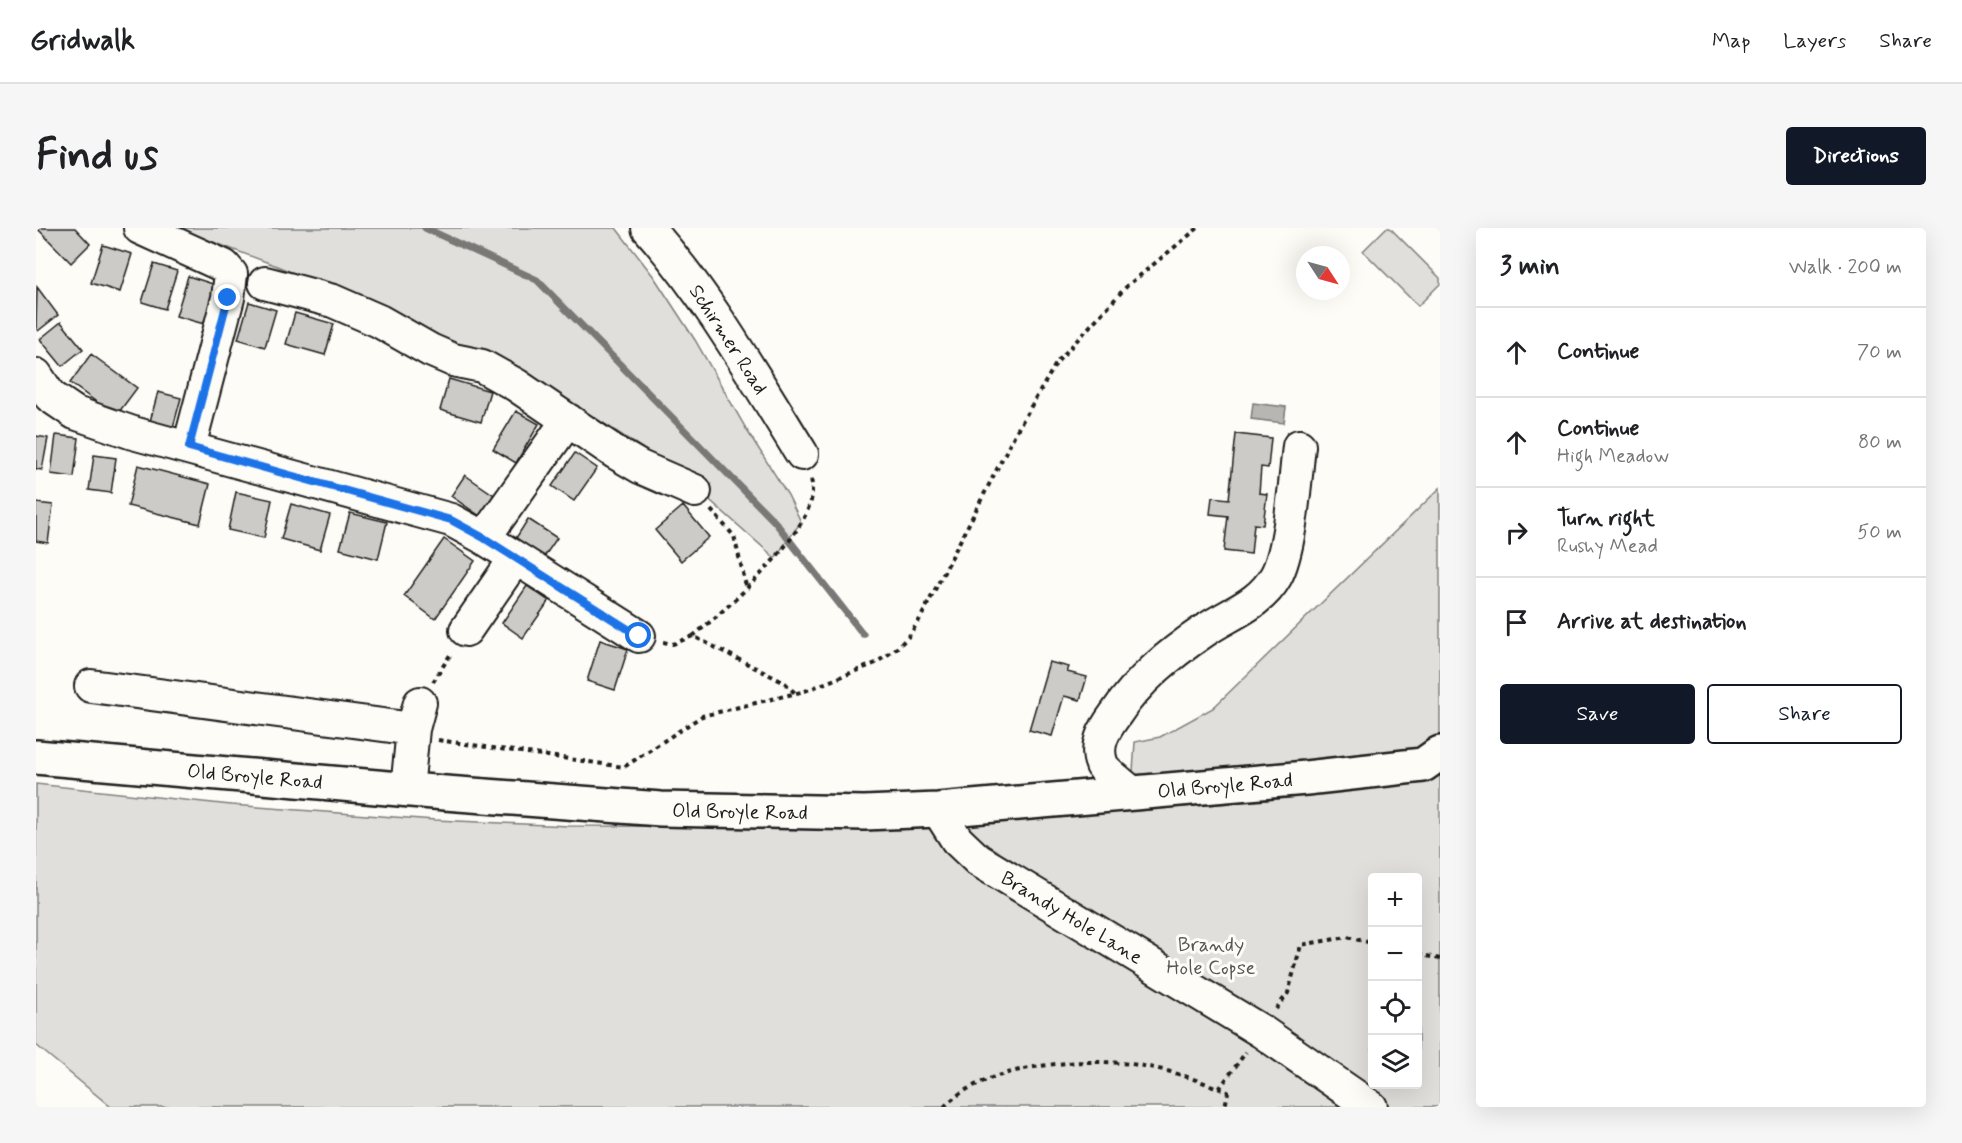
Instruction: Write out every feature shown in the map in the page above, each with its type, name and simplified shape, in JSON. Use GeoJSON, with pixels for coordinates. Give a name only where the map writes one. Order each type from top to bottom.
{"type":"FeatureCollection","features":[{"type":"Feature","properties":{"kind":"main road","name":"Old Broyle Road"},"geometry":{"type":"LineString","coordinates":[[36,757],[407,790],[661,809],[864,813],[938,810],[1306,778],[1434,760]]}},
{"type":"Feature","properties":{"kind":"street"},"geometry":{"type":"LineString","coordinates":[[140,228],[224,266],[231,274],[228,298],[189,447]]}},
{"type":"Feature","properties":{"kind":"street","name":"Schirmer Road"},"geometry":{"type":"LineString","coordinates":[[648,228],[673,256],[710,306],[802,454]]}},
{"type":"Feature","properties":{"kind":"street"},"geometry":{"type":"LineString","coordinates":[[265,283],[333,301],[379,321],[430,350],[453,360],[482,366],[516,385],[640,467],[695,492]]}},
{"type":"Feature","properties":{"kind":"street"},"geometry":{"type":"LineString","coordinates":[[41,393],[75,412],[133,433],[451,520],[484,538],[639,636]]}},
{"type":"Feature","properties":{"kind":"street"},"geometry":{"type":"LineString","coordinates":[[484,538],[568,420]]}},
{"type":"Feature","properties":{"kind":"street"},"geometry":{"type":"LineString","coordinates":[[1132,793],[1103,767],[1098,749],[1104,731],[1144,678],[1206,629],[1245,608],[1261,595],[1276,576],[1285,551],[1299,446]]}},
{"type":"Feature","properties":{"kind":"street"},"geometry":{"type":"LineString","coordinates":[[466,630],[515,559]]}},
{"type":"Feature","properties":{"kind":"street"},"geometry":{"type":"LineString","coordinates":[[91,687],[417,716],[407,790]]}},
{"type":"Feature","properties":{"kind":"street","name":"Brandy Hole Lane"},"geometry":{"type":"LineString","coordinates":[[938,810],[957,840],[978,860],[1261,1031],[1371,1107]]}},
{"type":"Feature","properties":{"kind":"path"},"geometry":{"type":"LineString","coordinates":[[466,630],[417,716],[426,738],[624,767],[702,716],[795,693],[876,663],[909,636],[920,619],[1016,432],[1057,362],[1127,286],[1198,228]]}},
{"type":"Feature","properties":{"kind":"path"},"geometry":{"type":"LineString","coordinates":[[639,636],[673,644],[693,636],[728,608],[779,552],[798,527],[811,502],[812,477],[802,454]]}},
{"type":"Feature","properties":{"kind":"path"},"geometry":{"type":"LineString","coordinates":[[695,492],[734,536],[747,586]]}},
{"type":"Feature","properties":{"kind":"path"},"geometry":{"type":"LineString","coordinates":[[693,636],[785,683],[795,693]]}},
{"type":"Feature","properties":{"kind":"path"},"geometry":{"type":"LineString","coordinates":[[1219,1089],[1288,993],[1300,945],[1347,937],[1368,942]]}},
{"type":"Feature","properties":{"kind":"path"},"geometry":{"type":"LineString","coordinates":[[1422,955],[1440,959]]}},
{"type":"Feature","properties":{"kind":"path"},"geometry":{"type":"LineString","coordinates":[[944,1107],[955,1096],[991,1077],[1037,1067],[1095,1061],[1149,1066],[1228,1092],[1225,1107]]}},
{"type":"Feature","properties":{"kind":"green space"},"geometry":{"type":"Polygon","coordinates":[[[176,228],[616,228],[654,277],[695,340],[748,432],[788,495],[801,522],[775,558],[676,470],[608,426],[492,359],[277,266],[176,228]]]}},
{"type":"Feature","properties":{"kind":"green space"},"geometry":{"type":"Polygon","coordinates":[[[1386,228],[1390,228],[1440,278],[1440,284],[1418,306],[1363,251],[1386,228]]]}},
{"type":"Feature","properties":{"kind":"green space"},"geometry":{"type":"Polygon","coordinates":[[[1440,488],[1440,751],[1132,786],[1135,742],[1160,737],[1213,708],[1440,488]]]}},
{"type":"Feature","properties":{"kind":"green space","name":"Brandy Hole Copse"},"geometry":{"type":"Polygon","coordinates":[[[1440,776],[1440,1107],[111,1107],[36,1045],[36,784],[231,805],[435,820],[569,826],[934,827],[1290,798],[1440,776]]]}},
{"type":"Feature","properties":{"kind":"shaded area"},"geometry":{"type":"Polygon","coordinates":[[[1253,403],[1286,407],[1284,423],[1251,419],[1253,403]]]}},
{"type":"Feature","properties":{"kind":"building"},"geometry":{"type":"Polygon","coordinates":[[[37,228],[75,228],[90,244],[71,263],[37,228]]]}},
{"type":"Feature","properties":{"kind":"building"},"geometry":{"type":"Polygon","coordinates":[[[103,245],[132,254],[120,292],[91,283],[103,245]]]}},
{"type":"Feature","properties":{"kind":"building"},"geometry":{"type":"Polygon","coordinates":[[[154,264],[177,271],[165,309],[142,302],[154,264]]]}},
{"type":"Feature","properties":{"kind":"building"},"geometry":{"type":"Polygon","coordinates":[[[188,276],[216,285],[204,324],[176,316],[188,276]]]}},
{"type":"Feature","properties":{"kind":"building"},"geometry":{"type":"Polygon","coordinates":[[[37,287],[58,315],[38,331],[36,328],[37,287]]]}},
{"type":"Feature","properties":{"kind":"building"},"geometry":{"type":"Polygon","coordinates":[[[249,302],[276,310],[265,347],[238,339],[249,302]]]}},
{"type":"Feature","properties":{"kind":"building"},"geometry":{"type":"Polygon","coordinates":[[[295,313],[334,324],[325,355],[286,344],[295,313]]]}},
{"type":"Feature","properties":{"kind":"building"},"geometry":{"type":"Polygon","coordinates":[[[61,322],[83,349],[62,366],[40,339],[61,322]]]}},
{"type":"Feature","properties":{"kind":"building"},"geometry":{"type":"Polygon","coordinates":[[[91,354],[137,388],[116,416],[70,383],[91,354]]]}},
{"type":"Feature","properties":{"kind":"building"},"geometry":{"type":"Polygon","coordinates":[[[449,379],[490,391],[481,422],[440,410],[449,379]]]}},
{"type":"Feature","properties":{"kind":"building"},"geometry":{"type":"Polygon","coordinates":[[[158,392],[181,398],[172,431],[149,425],[158,392]]]}},
{"type":"Feature","properties":{"kind":"building"},"geometry":{"type":"Polygon","coordinates":[[[516,411],[539,424],[516,463],[493,449],[516,411]]]}},
{"type":"Feature","properties":{"kind":"building"},"geometry":{"type":"Polygon","coordinates":[[[1236,434],[1271,438],[1268,468],[1261,467],[1259,493],[1267,494],[1263,525],[1254,524],[1251,554],[1224,551],[1228,516],[1210,514],[1212,497],[1229,499],[1236,434]]]}},
{"type":"Feature","properties":{"kind":"building"},"geometry":{"type":"Polygon","coordinates":[[[56,435],[79,438],[74,477],[51,474],[56,435]]]}},
{"type":"Feature","properties":{"kind":"building"},"geometry":{"type":"Polygon","coordinates":[[[36,436],[48,438],[42,470],[36,469],[36,436]]]}},
{"type":"Feature","properties":{"kind":"building"},"geometry":{"type":"Polygon","coordinates":[[[575,453],[597,468],[574,501],[552,486],[575,453]]]}},
{"type":"Feature","properties":{"kind":"building"},"geometry":{"type":"Polygon","coordinates":[[[94,455],[116,458],[111,493],[89,490],[94,455]]]}},
{"type":"Feature","properties":{"kind":"building"},"geometry":{"type":"Polygon","coordinates":[[[138,465],[210,484],[200,524],[128,506],[138,465]]]}},
{"type":"Feature","properties":{"kind":"building"},"geometry":{"type":"Polygon","coordinates":[[[465,475],[494,495],[480,516],[451,496],[465,475]]]}},
{"type":"Feature","properties":{"kind":"building"},"geometry":{"type":"Polygon","coordinates":[[[236,492],[272,500],[264,538],[228,530],[236,492]]]}},
{"type":"Feature","properties":{"kind":"building"},"geometry":{"type":"Polygon","coordinates":[[[36,503],[53,505],[48,543],[36,541],[36,503]]]}},
{"type":"Feature","properties":{"kind":"building"},"geometry":{"type":"Polygon","coordinates":[[[291,504],[330,515],[320,550],[281,539],[291,504]]]}},
{"type":"Feature","properties":{"kind":"building"},"geometry":{"type":"Polygon","coordinates":[[[683,506],[709,537],[681,561],[655,530],[683,506]]]}},
{"type":"Feature","properties":{"kind":"building"},"geometry":{"type":"Polygon","coordinates":[[[350,513],[387,522],[378,559],[340,549],[350,513]]]}},
{"type":"Feature","properties":{"kind":"building"},"geometry":{"type":"Polygon","coordinates":[[[528,519],[557,538],[544,557],[516,538],[528,519]]]}},
{"type":"Feature","properties":{"kind":"building"},"geometry":{"type":"Polygon","coordinates":[[[444,539],[475,561],[435,619],[404,596],[444,539]]]}},
{"type":"Feature","properties":{"kind":"building"},"geometry":{"type":"Polygon","coordinates":[[[527,586],[549,601],[523,638],[502,623],[527,586]]]}},
{"type":"Feature","properties":{"kind":"building"},"geometry":{"type":"Polygon","coordinates":[[[600,640],[628,649],[615,690],[587,681],[600,640]]]}},
{"type":"Feature","properties":{"kind":"building"},"geometry":{"type":"Polygon","coordinates":[[[1049,662],[1069,667],[1067,672],[1087,677],[1080,700],[1064,696],[1052,736],[1029,730],[1049,662]]]}},
{"type":"Feature","properties":{"kind":"waterway"},"geometry":{"type":"LineString","coordinates":[[425,228],[537,280],[775,522],[863,634]]}},
{"type":"Feature","properties":{"kind":"route"},"geometry":{"type":"LineString","coordinates":[[228,298],[189,447],[451,520],[484,538],[639,636]]}}]}
